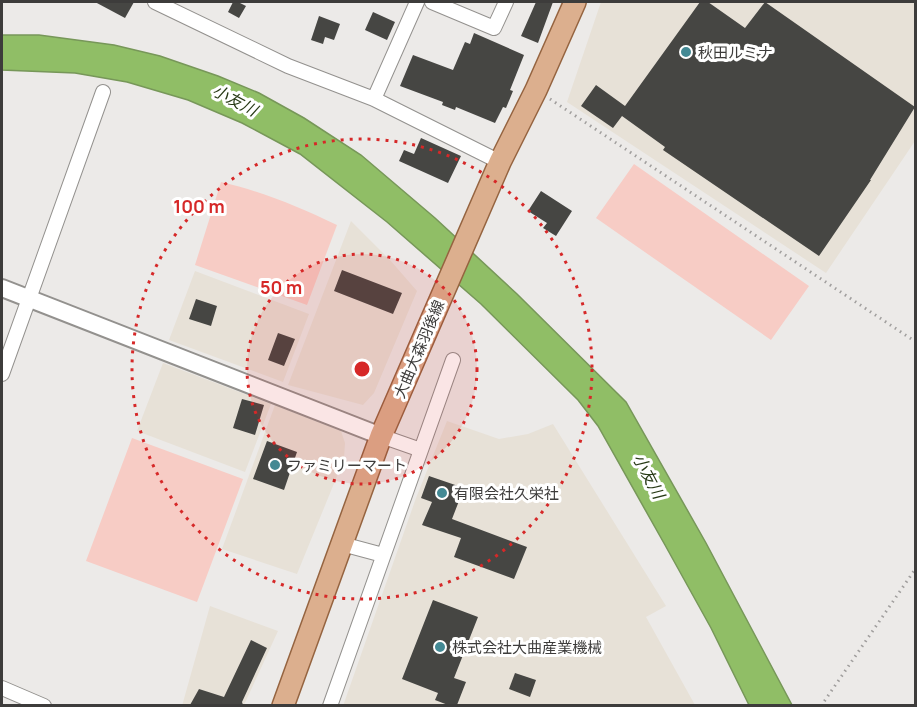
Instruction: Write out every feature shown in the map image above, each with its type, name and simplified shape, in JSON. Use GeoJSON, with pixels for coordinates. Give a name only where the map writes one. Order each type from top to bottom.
{"type":"FeatureCollection","features":[{"type":"Feature","properties":{"kind":"main road","name":"大曲大森羽後線"},"geometry":{"type":"LineString","coordinates":[[283,705],[381,436],[500,162],[536,90],[574,2]]}},
{"type":"Feature","properties":{"kind":"street"},"geometry":{"type":"LineString","coordinates":[[158,2],[288,66],[374,99],[500,162]]}},
{"type":"Feature","properties":{"kind":"street"},"geometry":{"type":"LineString","coordinates":[[374,99],[417,2]]}},
{"type":"Feature","properties":{"kind":"street"},"geometry":{"type":"LineString","coordinates":[[432,2],[494,28],[506,2]]}},
{"type":"Feature","properties":{"kind":"street"},"geometry":{"type":"LineString","coordinates":[[2,374],[103,93]]}},
{"type":"Feature","properties":{"kind":"street"},"geometry":{"type":"LineString","coordinates":[[2,288],[421,450]]}},
{"type":"Feature","properties":{"kind":"street"},"geometry":{"type":"LineString","coordinates":[[330,705],[453,360]]}},
{"type":"Feature","properties":{"kind":"street"},"geometry":{"type":"LineString","coordinates":[[342,544],[383,555]]}},
{"type":"Feature","properties":{"kind":"street"},"geometry":{"type":"LineString","coordinates":[[2,688],[44,705]]}},
{"type":"Feature","properties":{"kind":"path"},"geometry":{"type":"LineString","coordinates":[[536,90],[915,342]]}},
{"type":"Feature","properties":{"kind":"path"},"geometry":{"type":"LineString","coordinates":[[821,705],[915,568]]}},
{"type":"Feature","properties":{"kind":"shaded area"},"geometry":{"type":"Polygon","coordinates":[[[601,2],[915,2],[915,141],[826,273],[567,102],[601,2]]]}},
{"type":"Feature","properties":{"kind":"shaded area"},"geometry":{"type":"Polygon","coordinates":[[[634,164],[809,286],[771,340],[596,218],[634,164]]]}},
{"type":"Feature","properties":{"kind":"shaded area"},"geometry":{"type":"Polygon","coordinates":[[[221,182],[280,200],[337,225],[307,305],[195,265],[221,182]]]}},
{"type":"Feature","properties":{"kind":"shaded area"},"geometry":{"type":"Polygon","coordinates":[[[351,221],[417,291],[374,393],[363,405],[288,385],[351,221]]]}},
{"type":"Feature","properties":{"kind":"shaded area"},"geometry":{"type":"Polygon","coordinates":[[[195,271],[309,314],[283,382],[169,340],[195,271]]]}},
{"type":"Feature","properties":{"kind":"shaded area"},"geometry":{"type":"Polygon","coordinates":[[[163,363],[271,404],[245,472],[137,431],[163,363]]]}},
{"type":"Feature","properties":{"kind":"shaded area"},"geometry":{"type":"Polygon","coordinates":[[[275,405],[341,431],[345,443],[344,459],[297,574],[222,549],[275,405]]]}},
{"type":"Feature","properties":{"kind":"shaded area"},"geometry":{"type":"Polygon","coordinates":[[[447,421],[499,439],[528,434],[553,424],[666,606],[646,617],[695,705],[343,706],[416,498],[447,421]]]}},
{"type":"Feature","properties":{"kind":"shaded area"},"geometry":{"type":"Polygon","coordinates":[[[132,438],[243,479],[197,602],[86,561],[132,438]]]}},
{"type":"Feature","properties":{"kind":"shaded area"},"geometry":{"type":"Polygon","coordinates":[[[210,606],[278,631],[244,705],[182,706],[210,606]]]}},
{"type":"Feature","properties":{"kind":"water","name":"小友川"},"geometry":{"type":"Polygon","coordinates":[[[2,35],[39,35],[114,45],[160,56],[259,93],[304,118],[361,155],[435,218],[517,294],[626,402],[706,543],[792,705],[749,705],[711,628],[598,426],[578,400],[481,304],[387,222],[300,154],[242,123],[188,100],[127,82],[75,73],[2,70],[2,35]]]}},
{"type":"Feature","properties":{"kind":"building"},"geometry":{"type":"Polygon","coordinates":[[[95,2],[134,2],[125,18],[95,2]]]}},
{"type":"Feature","properties":{"kind":"building"},"geometry":{"type":"Polygon","coordinates":[[[233,2],[246,6],[239,18],[228,12],[233,2]]]}},
{"type":"Feature","properties":{"kind":"building"},"geometry":{"type":"Polygon","coordinates":[[[536,2],[553,2],[538,43],[521,36],[536,2]]]}},
{"type":"Feature","properties":{"kind":"building"},"geometry":{"type":"Polygon","coordinates":[[[700,2],[708,2],[745,28],[765,2],[915,107],[871,180],[819,256],[663,150],[665,147],[622,116],[613,128],[581,106],[596,85],[625,106],[700,2]]]}},
{"type":"Feature","properties":{"kind":"building"},"geometry":{"type":"Polygon","coordinates":[[[373,12],[395,22],[387,40],[365,30],[373,12]]]}},
{"type":"Feature","properties":{"kind":"building"},"geometry":{"type":"Polygon","coordinates":[[[319,16],[340,24],[334,40],[325,37],[323,44],[311,40],[319,16]]]}},
{"type":"Feature","properties":{"kind":"building"},"geometry":{"type":"Polygon","coordinates":[[[474,33],[524,55],[510,90],[513,91],[506,108],[503,107],[495,123],[456,107],[455,110],[442,105],[443,102],[400,86],[413,55],[453,70],[465,42],[470,44],[474,33]]]}},
{"type":"Feature","properties":{"kind":"building"},"geometry":{"type":"Polygon","coordinates":[[[421,138],[461,156],[448,183],[399,161],[404,150],[414,154],[421,138]]]}},
{"type":"Feature","properties":{"kind":"building"},"geometry":{"type":"Polygon","coordinates":[[[541,191],[572,211],[556,236],[543,228],[547,223],[528,211],[541,191]]]}},
{"type":"Feature","properties":{"kind":"building"},"geometry":{"type":"Polygon","coordinates":[[[342,270],[402,293],[393,314],[334,291],[342,270]]]}},
{"type":"Feature","properties":{"kind":"building"},"geometry":{"type":"Polygon","coordinates":[[[196,299],[217,306],[211,326],[189,319],[196,299]]]}},
{"type":"Feature","properties":{"kind":"building"},"geometry":{"type":"Polygon","coordinates":[[[278,333],[295,339],[284,366],[268,360],[278,333]]]}},
{"type":"Feature","properties":{"kind":"building"},"geometry":{"type":"Polygon","coordinates":[[[242,399],[264,405],[255,435],[233,428],[242,399]]]}},
{"type":"Feature","properties":{"kind":"building","name":"ファミリーマート"},"geometry":{"type":"Polygon","coordinates":[[[267,441],[297,452],[284,490],[253,479],[267,441]]]}},
{"type":"Feature","properties":{"kind":"building"},"geometry":{"type":"Polygon","coordinates":[[[429,476],[464,488],[452,519],[527,547],[514,579],[454,557],[461,538],[422,525],[432,502],[421,498],[429,476]]]}},
{"type":"Feature","properties":{"kind":"building","name":"株式会社大曲産業機械"},"geometry":{"type":"Polygon","coordinates":[[[433,600],[478,617],[454,678],[466,682],[457,705],[448,705],[435,700],[438,693],[402,679],[433,600]]]}},
{"type":"Feature","properties":{"kind":"building"},"geometry":{"type":"Polygon","coordinates":[[[251,640],[267,648],[242,702],[243,705],[190,705],[199,689],[224,697],[251,640]]]}},
{"type":"Feature","properties":{"kind":"building"},"geometry":{"type":"Polygon","coordinates":[[[515,673],[536,680],[530,697],[509,689],[515,673]]]}},
{"type":"Feature","properties":{"kind":"place","name":"秋田ルミナ"},"geometry":{"type":"Point","coordinates":[686,52]}},
{"type":"Feature","properties":{"kind":"place","name":"ファミリーマート"},"geometry":{"type":"Point","coordinates":[275,465]}},
{"type":"Feature","properties":{"kind":"place","name":"有限会社久栄社"},"geometry":{"type":"Point","coordinates":[442,493]}},
{"type":"Feature","properties":{"kind":"place","name":"株式会社大曲産業機械"},"geometry":{"type":"Point","coordinates":[440,647]}}]}
